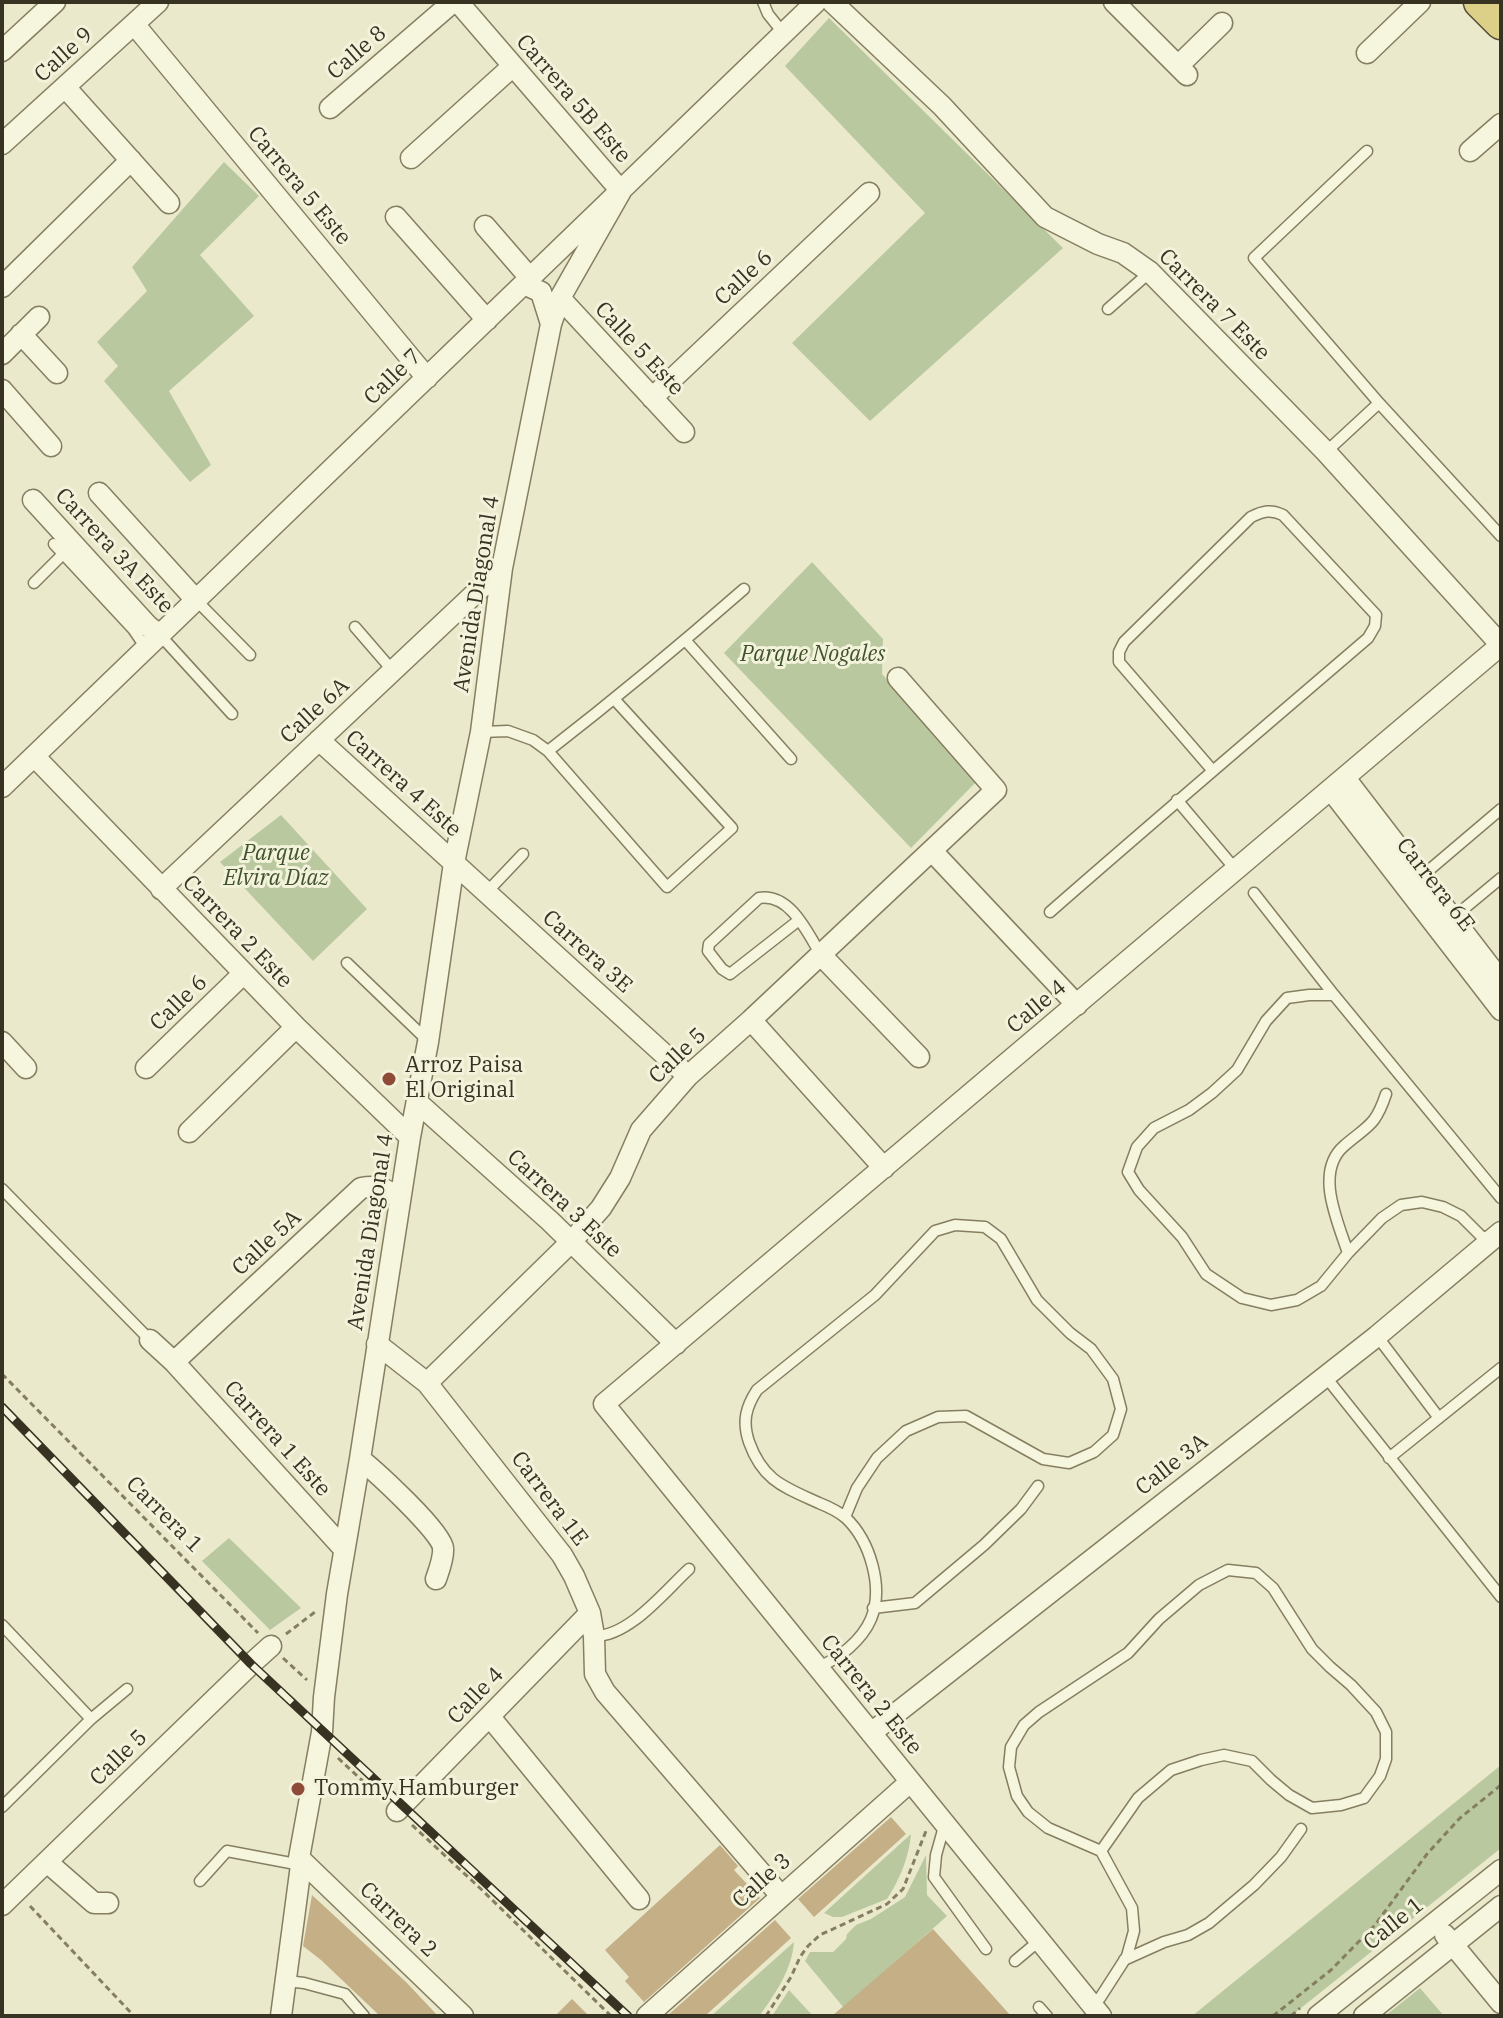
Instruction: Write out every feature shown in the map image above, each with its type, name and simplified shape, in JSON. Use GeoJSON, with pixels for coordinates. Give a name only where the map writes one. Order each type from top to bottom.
{"type":"FeatureCollection","features":[{"type":"Feature","properties":{"kind":"highway"},"geometry":{"type":"LineString","coordinates":[[1480,2],[1501,23]]}},
{"type":"Feature","properties":{"kind":"street"},"geometry":{"type":"LineString","coordinates":[[2,51],[55,2]]}},
{"type":"Feature","properties":{"kind":"street","name":"Calle 9"},"geometry":{"type":"LineString","coordinates":[[2,144],[158,2]]}},
{"type":"Feature","properties":{"kind":"street","name":"Carrera 5B Este"},"geometry":{"type":"LineString","coordinates":[[456,2],[621,191]]}},
{"type":"Feature","properties":{"kind":"street","name":"Calle 8"},"geometry":{"type":"LineString","coordinates":[[330,108],[456,2]]}},
{"type":"Feature","properties":{"kind":"street","name":"Calle 7"},"geometry":{"type":"LineString","coordinates":[[2,787],[816,2]]}},
{"type":"Feature","properties":{"kind":"street","name":"Carrera 7 Este"},"geometry":{"type":"LineString","coordinates":[[832,2],[942,106],[1045,217],[1088,240],[1123,253],[1150,272],[1326,452],[1501,645]]}},
{"type":"Feature","properties":{"kind":"street"},"geometry":{"type":"LineString","coordinates":[[1367,53],[1420,2]]}},
{"type":"Feature","properties":{"kind":"street"},"geometry":{"type":"LineString","coordinates":[[1119,4],[1183,71],[1222,23]]}},
{"type":"Feature","properties":{"kind":"street","name":"Carrera 5 Este"},"geometry":{"type":"LineString","coordinates":[[134,24],[427,378]]}},
{"type":"Feature","properties":{"kind":"street"},"geometry":{"type":"LineString","coordinates":[[411,158],[513,66]]}},
{"type":"Feature","properties":{"kind":"street"},"geometry":{"type":"LineString","coordinates":[[65,87],[169,203]]}},
{"type":"Feature","properties":{"kind":"street"},"geometry":{"type":"LineString","coordinates":[[1470,151],[1501,124]]}},
{"type":"Feature","properties":{"kind":"street"},"geometry":{"type":"LineString","coordinates":[[2,287],[131,160]]}},
{"type":"Feature","properties":{"kind":"street","name":"Avenida Diagonal 4"},"geometry":{"type":"LineString","coordinates":[[281,2016],[300,1862],[320,1741],[337,1594],[428,1042],[454,863],[481,732],[502,568],[551,324],[560,298],[621,191]]}},
{"type":"Feature","properties":{"kind":"street","name":"Calle 6"},"geometry":{"type":"LineString","coordinates":[[652,398],[869,193]]}},
{"type":"Feature","properties":{"kind":"street"},"geometry":{"type":"LineString","coordinates":[[396,217],[487,320]]}},
{"type":"Feature","properties":{"kind":"street"},"geometry":{"type":"LineString","coordinates":[[485,226],[527,281],[541,292],[551,324]]}},
{"type":"Feature","properties":{"kind":"street","name":"Calle 5 Este"},"geometry":{"type":"LineString","coordinates":[[560,298],[684,432]]}},
{"type":"Feature","properties":{"kind":"street"},"geometry":{"type":"LineString","coordinates":[[2,354],[39,317]]}},
{"type":"Feature","properties":{"kind":"street"},"geometry":{"type":"LineString","coordinates":[[21,334],[57,373]]}},
{"type":"Feature","properties":{"kind":"street"},"geometry":{"type":"LineString","coordinates":[[2,390],[51,446]]}},
{"type":"Feature","properties":{"kind":"street"},"geometry":{"type":"LineString","coordinates":[[99,493],[196,600]]}},
{"type":"Feature","properties":{"kind":"street","name":"Carrera 3A Este"},"geometry":{"type":"LineString","coordinates":[[33,500],[148,626],[153,641]]}},
{"type":"Feature","properties":{"kind":"street","name":"Calle 6A"},"geometry":{"type":"LineString","coordinates":[[161,889],[502,568]]}},
{"type":"Feature","properties":{"kind":"street","name":"Calle 4"},"geometry":{"type":"LineString","coordinates":[[604,1404],[1501,645]]}},
{"type":"Feature","properties":{"kind":"street","name":"Calle 5"},"geometry":{"type":"LineString","coordinates":[[427,1383],[572,1241],[601,1208],[620,1178],[641,1130],[688,1076],[996,790],[898,678]]}},
{"type":"Feature","properties":{"kind":"street","name":"Carrera 4 Este"},"geometry":{"type":"LineString","coordinates":[[319,740],[454,863]]}},
{"type":"Feature","properties":{"kind":"street","name":"Carrera 2 Este"},"geometry":{"type":"LineString","coordinates":[[34,756],[296,1027],[410,1137]]}},
{"type":"Feature","properties":{"kind":"street","name":"Carrera 6E"},"geometry":{"type":"LineString","coordinates":[[1338,784],[1420,876],[1501,981]]}},
{"type":"Feature","properties":{"kind":"street","name":"Carrera 6E"},"geometry":{"type":"LineString","coordinates":[[1338,784],[1501,1010]]}},
{"type":"Feature","properties":{"kind":"street"},"geometry":{"type":"LineString","coordinates":[[932,851],[1077,1005]]}},
{"type":"Feature","properties":{"kind":"street","name":"Carrera 3E"},"geometry":{"type":"LineString","coordinates":[[454,863],[688,1076]]}},
{"type":"Feature","properties":{"kind":"street"},"geometry":{"type":"LineString","coordinates":[[821,955],[919,1057]]}},
{"type":"Feature","properties":{"kind":"street","name":"Calle 6"},"geometry":{"type":"LineString","coordinates":[[146,1068],[244,973]]}},
{"type":"Feature","properties":{"kind":"street"},"geometry":{"type":"LineString","coordinates":[[751,1020],[884,1168]]}},
{"type":"Feature","properties":{"kind":"street"},"geometry":{"type":"LineString","coordinates":[[189,1132],[296,1027]]}},
{"type":"Feature","properties":{"kind":"street"},"geometry":{"type":"LineString","coordinates":[[2,1042],[26,1068]]}},
{"type":"Feature","properties":{"kind":"street","name":"Carrera 3 Este"},"geometry":{"type":"LineString","coordinates":[[417,1102],[572,1241],[676,1344]]}},
{"type":"Feature","properties":{"kind":"street","name":"Calle 5A"},"geometry":{"type":"LineString","coordinates":[[174,1362],[361,1188],[374,1186],[400,1199]]}},
{"type":"Feature","properties":{"kind":"street","name":"Calle 3A"},"geometry":{"type":"LineString","coordinates":[[871,1733],[1377,1336],[1501,1231]]}},
{"type":"Feature","properties":{"kind":"street","name":"Carrera 1 Este"},"geometry":{"type":"LineString","coordinates":[[150,1340],[174,1362],[344,1549]]}},
{"type":"Feature","properties":{"kind":"street","name":"Carrera 1E"},"geometry":{"type":"LineString","coordinates":[[377,1344],[427,1383],[562,1555],[590,1613],[595,1674],[605,1692],[781,1896]]}},
{"type":"Feature","properties":{"kind":"street","name":"Carrera 2 Este"},"geometry":{"type":"LineString","coordinates":[[604,1404],[1095,2009]]}},
{"type":"Feature","properties":{"kind":"street"},"geometry":{"type":"LineString","coordinates":[[360,1459],[424,1520],[443,1546],[436,1579]]}},
{"type":"Feature","properties":{"kind":"street","name":"Calle 4"},"geometry":{"type":"LineString","coordinates":[[397,1811],[590,1613]]}},
{"type":"Feature","properties":{"kind":"street","name":"Calle 5"},"geometry":{"type":"LineString","coordinates":[[9,1898],[271,1646]]}},
{"type":"Feature","properties":{"kind":"street"},"geometry":{"type":"LineString","coordinates":[[490,1717],[639,1899]]}},
{"type":"Feature","properties":{"kind":"street","name":"Calle 3"},"geometry":{"type":"LineString","coordinates":[[647,2016],[910,1782]]}},
{"type":"Feature","properties":{"kind":"street"},"geometry":{"type":"LineString","coordinates":[[47,1862],[94,1903],[108,1903]]}},
{"type":"Feature","properties":{"kind":"street","name":"Carrera 2"},"geometry":{"type":"LineString","coordinates":[[300,1862],[463,2016]]}},
{"type":"Feature","properties":{"kind":"street","name":"Calle 1"},"geometry":{"type":"LineString","coordinates":[[1318,2016],[1501,1870]]}},
{"type":"Feature","properties":{"kind":"street"},"geometry":{"type":"LineString","coordinates":[[1364,2016],[1501,1906]]}},
{"type":"Feature","properties":{"kind":"street"},"geometry":{"type":"LineString","coordinates":[[1435,1922],[1501,2003]]}},
{"type":"Feature","properties":{"kind":"lane"},"geometry":{"type":"LineString","coordinates":[[763,2],[768,14],[784,34]]}},
{"type":"Feature","properties":{"kind":"lane"},"geometry":{"type":"LineString","coordinates":[[1367,151],[1254,258],[1379,403],[1501,536]]}},
{"type":"Feature","properties":{"kind":"lane"},"geometry":{"type":"LineString","coordinates":[[1108,309],[1150,272]]}},
{"type":"Feature","properties":{"kind":"lane"},"geometry":{"type":"LineString","coordinates":[[1326,452],[1379,403]]}},
{"type":"Feature","properties":{"kind":"lane"},"geometry":{"type":"LineString","coordinates":[[1050,912],[1368,638],[1375,626],[1376,615],[1283,515],[1274,510],[1251,517],[1124,642],[1119,652],[1119,662],[1213,771]]}},
{"type":"Feature","properties":{"kind":"lane"},"geometry":{"type":"LineString","coordinates":[[54,544],[133,629],[153,641],[232,714]]}},
{"type":"Feature","properties":{"kind":"lane"},"geometry":{"type":"LineString","coordinates":[[34,583],[63,554]]}},
{"type":"Feature","properties":{"kind":"lane"},"geometry":{"type":"LineString","coordinates":[[548,751],[615,700],[744,589]]}},
{"type":"Feature","properties":{"kind":"lane"},"geometry":{"type":"LineString","coordinates":[[196,600],[250,655]]}},
{"type":"Feature","properties":{"kind":"lane"},"geometry":{"type":"LineString","coordinates":[[355,627],[393,671]]}},
{"type":"Feature","properties":{"kind":"lane"},"geometry":{"type":"LineString","coordinates":[[686,641],[791,759]]}},
{"type":"Feature","properties":{"kind":"lane"},"geometry":{"type":"LineString","coordinates":[[481,732],[508,731],[533,740],[548,751],[667,887],[732,828],[615,700]]}},
{"type":"Feature","properties":{"kind":"lane"},"geometry":{"type":"LineString","coordinates":[[1177,800],[1236,870]]}},
{"type":"Feature","properties":{"kind":"lane"},"geometry":{"type":"LineString","coordinates":[[1420,876],[1501,809]]}},
{"type":"Feature","properties":{"kind":"lane"},"geometry":{"type":"LineString","coordinates":[[486,893],[523,854]]}},
{"type":"Feature","properties":{"kind":"lane"},"geometry":{"type":"LineString","coordinates":[[1451,916],[1501,878]]}},
{"type":"Feature","properties":{"kind":"lane"},"geometry":{"type":"LineString","coordinates":[[1254,893],[1501,1198]]}},
{"type":"Feature","properties":{"kind":"lane"},"geometry":{"type":"LineString","coordinates":[[799,920],[730,974],[708,951],[709,944],[759,898],[769,897],[786,906],[799,920],[821,955]]}},
{"type":"Feature","properties":{"kind":"lane"},"geometry":{"type":"LineString","coordinates":[[347,963],[428,1042]]}},
{"type":"Feature","properties":{"kind":"lane"},"geometry":{"type":"LineString","coordinates":[[1334,995],[1287,998],[1266,1021],[1237,1070],[1189,1110],[1154,1128],[1137,1147],[1128,1172],[1139,1190],[1182,1237],[1206,1274],[1242,1298],[1271,1305],[1297,1300],[1321,1286],[1382,1218],[1401,1205],[1422,1202],[1443,1207],[1461,1216],[1483,1238],[1501,1231]]}},
{"type":"Feature","properties":{"kind":"lane"},"geometry":{"type":"LineString","coordinates":[[1348,1253],[1329,1187],[1331,1167],[1340,1149],[1371,1125],[1386,1094]]}},
{"type":"Feature","properties":{"kind":"lane"},"geometry":{"type":"LineString","coordinates":[[2,1189],[150,1340]]}},
{"type":"Feature","properties":{"kind":"lane"},"geometry":{"type":"LineString","coordinates":[[818,1667],[829,1663],[860,1638],[871,1618],[875,1601],[869,1550],[855,1528],[836,1510],[768,1476],[755,1458],[746,1434],[746,1408],[757,1390],[875,1295],[935,1231],[955,1225],[985,1227],[1001,1239],[1037,1300],[1091,1349],[1113,1379],[1121,1409],[1113,1435],[1094,1452],[1069,1463],[1043,1459],[966,1416],[938,1417],[906,1431],[877,1458],[857,1488],[845,1517]]}},
{"type":"Feature","properties":{"kind":"lane"},"geometry":{"type":"LineString","coordinates":[[1377,1336],[1439,1418]]}},
{"type":"Feature","properties":{"kind":"lane"},"geometry":{"type":"LineString","coordinates":[[1389,1458],[1501,1368]]}},
{"type":"Feature","properties":{"kind":"lane"},"geometry":{"type":"LineString","coordinates":[[1325,1376],[1501,1597]]}},
{"type":"Feature","properties":{"kind":"lane"},"geometry":{"type":"LineString","coordinates":[[873,1608],[915,1603],[984,1545],[1021,1509],[1038,1486]]}},
{"type":"Feature","properties":{"kind":"lane"},"geometry":{"type":"LineString","coordinates":[[594,1636],[603,1636],[629,1625],[689,1569]]}},
{"type":"Feature","properties":{"kind":"lane"},"geometry":{"type":"LineString","coordinates":[[1095,2009],[1124,1960],[1134,1931],[1132,1908],[1101,1851],[1048,1828],[1028,1812],[1017,1796],[1009,1767],[1011,1747],[1024,1725],[1039,1712],[1128,1653],[1159,1619],[1199,1585],[1228,1570],[1256,1573],[1273,1588],[1312,1649],[1376,1712],[1386,1732],[1386,1759],[1380,1776],[1364,1798],[1341,1805],[1312,1808],[1289,1795],[1252,1761],[1224,1755],[1201,1760],[1171,1770],[1138,1798],[1101,1851]]}},
{"type":"Feature","properties":{"kind":"lane"},"geometry":{"type":"LineString","coordinates":[[2,1625],[91,1719]]}},
{"type":"Feature","properties":{"kind":"lane"},"geometry":{"type":"LineString","coordinates":[[2,1807],[91,1719],[127,1689]]}},
{"type":"Feature","properties":{"kind":"lane"},"geometry":{"type":"LineString","coordinates":[[2,1787],[12,1798]]}},
{"type":"Feature","properties":{"kind":"lane"},"geometry":{"type":"LineString","coordinates":[[939,1817],[934,1877],[986,1949]]}},
{"type":"Feature","properties":{"kind":"lane"},"geometry":{"type":"LineString","coordinates":[[1124,1960],[1188,1935],[1209,1923],[1254,1885],[1281,1857],[1301,1829]]}},
{"type":"Feature","properties":{"kind":"lane"},"geometry":{"type":"LineString","coordinates":[[200,1881],[227,1851],[300,1862]]}},
{"type":"Feature","properties":{"kind":"lane"},"geometry":{"type":"LineString","coordinates":[[1015,1961],[1040,1940]]}},
{"type":"Feature","properties":{"kind":"lane"},"geometry":{"type":"LineString","coordinates":[[287,1981],[345,1994],[364,2016]]}},
{"type":"Feature","properties":{"kind":"lane"},"geometry":{"type":"LineString","coordinates":[[1039,2007],[1047,2016]]}},
{"type":"Feature","properties":{"kind":"path","name":"Carrera 1"},"geometry":{"type":"LineString","coordinates":[[2,1374],[304,1678]]}},
{"type":"Feature","properties":{"kind":"path"},"geometry":{"type":"LineString","coordinates":[[271,1646],[337,1594]]}},
{"type":"Feature","properties":{"kind":"path"},"geometry":{"type":"LineString","coordinates":[[320,1741],[482,1890],[611,2016]]}},
{"type":"Feature","properties":{"kind":"path"},"geometry":{"type":"LineString","coordinates":[[1273,2016],[1331,1970],[1375,1925],[1427,1854],[1460,1818],[1501,1785]]}},
{"type":"Feature","properties":{"kind":"path"},"geometry":{"type":"LineString","coordinates":[[766,2016],[800,1957],[814,1940],[887,1904],[903,1889],[939,1817]]}},
{"type":"Feature","properties":{"kind":"path"},"geometry":{"type":"LineString","coordinates":[[9,1898],[134,2016]]}},
{"type":"Feature","properties":{"kind":"green space"},"geometry":{"type":"Polygon","coordinates":[[[829,18],[1063,248],[870,421],[792,343],[925,213],[785,66],[829,18]]]}},
{"type":"Feature","properties":{"kind":"green space"},"geometry":{"type":"Polygon","coordinates":[[[224,162],[259,196],[200,255],[254,316],[169,391],[211,465],[190,482],[104,381],[118,366],[97,342],[147,291],[132,267],[224,162]]]}},
{"type":"Feature","properties":{"kind":"green space","name":"Parque Nogales"},"geometry":{"type":"Polygon","coordinates":[[[812,562],[883,639],[882,674],[979,779],[911,848],[724,653],[812,562]]]}},
{"type":"Feature","properties":{"kind":"green space","name":"Parque Elvira Díaz"},"geometry":{"type":"Polygon","coordinates":[[[281,815],[367,909],[313,961],[220,862],[281,815]]]}},
{"type":"Feature","properties":{"kind":"green space"},"geometry":{"type":"Polygon","coordinates":[[[229,1538],[301,1608],[270,1630],[202,1561],[229,1538]]]}},
{"type":"Feature","properties":{"kind":"green space"},"geometry":{"type":"Polygon","coordinates":[[[1501,1765],[1501,1848],[1291,2016],[1192,2016],[1501,1765]]]}},
{"type":"Feature","properties":{"kind":"green space"},"geometry":{"type":"Polygon","coordinates":[[[911,1834],[903,1868],[887,1899],[842,1917],[824,1913],[911,1834]]]}},
{"type":"Feature","properties":{"kind":"green space"},"geometry":{"type":"Polygon","coordinates":[[[926,1855],[927,1895],[947,1916],[844,2008],[805,1961],[810,1952],[833,1952],[856,1925],[905,1897],[926,1855]]]}},
{"type":"Feature","properties":{"kind":"green space"},"geometry":{"type":"Polygon","coordinates":[[[794,1942],[787,1971],[760,2015],[711,2016],[794,1942]]]}},
{"type":"Feature","properties":{"kind":"green space"},"geometry":{"type":"Polygon","coordinates":[[[1420,1988],[1444,2016],[1385,2016],[1420,1988]]]}},
{"type":"Feature","properties":{"kind":"green space"},"geometry":{"type":"Polygon","coordinates":[[[789,1990],[813,2016],[772,2016],[789,1990]]]}},
{"type":"Feature","properties":{"kind":"building"},"geometry":{"type":"Polygon","coordinates":[[[891,1817],[906,1834],[814,1917],[798,1899],[891,1817]]]}},
{"type":"Feature","properties":{"kind":"building"},"geometry":{"type":"Polygon","coordinates":[[[720,1845],[738,1866],[734,1870],[760,1898],[644,2002],[625,1981],[629,1977],[605,1950],[720,1845]]]}},
{"type":"Feature","properties":{"kind":"building"},"geometry":{"type":"Polygon","coordinates":[[[312,1895],[438,2016],[380,2016],[303,1946],[312,1895]]]}},
{"type":"Feature","properties":{"kind":"building"},"geometry":{"type":"Polygon","coordinates":[[[775,1920],[791,1938],[705,2016],[667,2016],[775,1920]]]}},
{"type":"Feature","properties":{"kind":"building"},"geometry":{"type":"Polygon","coordinates":[[[933,1929],[1011,2016],[832,2016],[933,1929]]]}},
{"type":"Feature","properties":{"kind":"building"},"geometry":{"type":"Polygon","coordinates":[[[572,1999],[589,2016],[555,2016],[572,1999]]]}},
{"type":"Feature","properties":{"kind":"railway"},"geometry":{"type":"LineString","coordinates":[[2,1407],[251,1664],[628,2016]]}},
{"type":"Feature","properties":{"kind":"place","name":"Arroz Paisa El Original"},"geometry":{"type":"Point","coordinates":[389,1079]}},
{"type":"Feature","properties":{"kind":"place","name":"Tommy Hamburger"},"geometry":{"type":"Point","coordinates":[298,1789]}}]}
